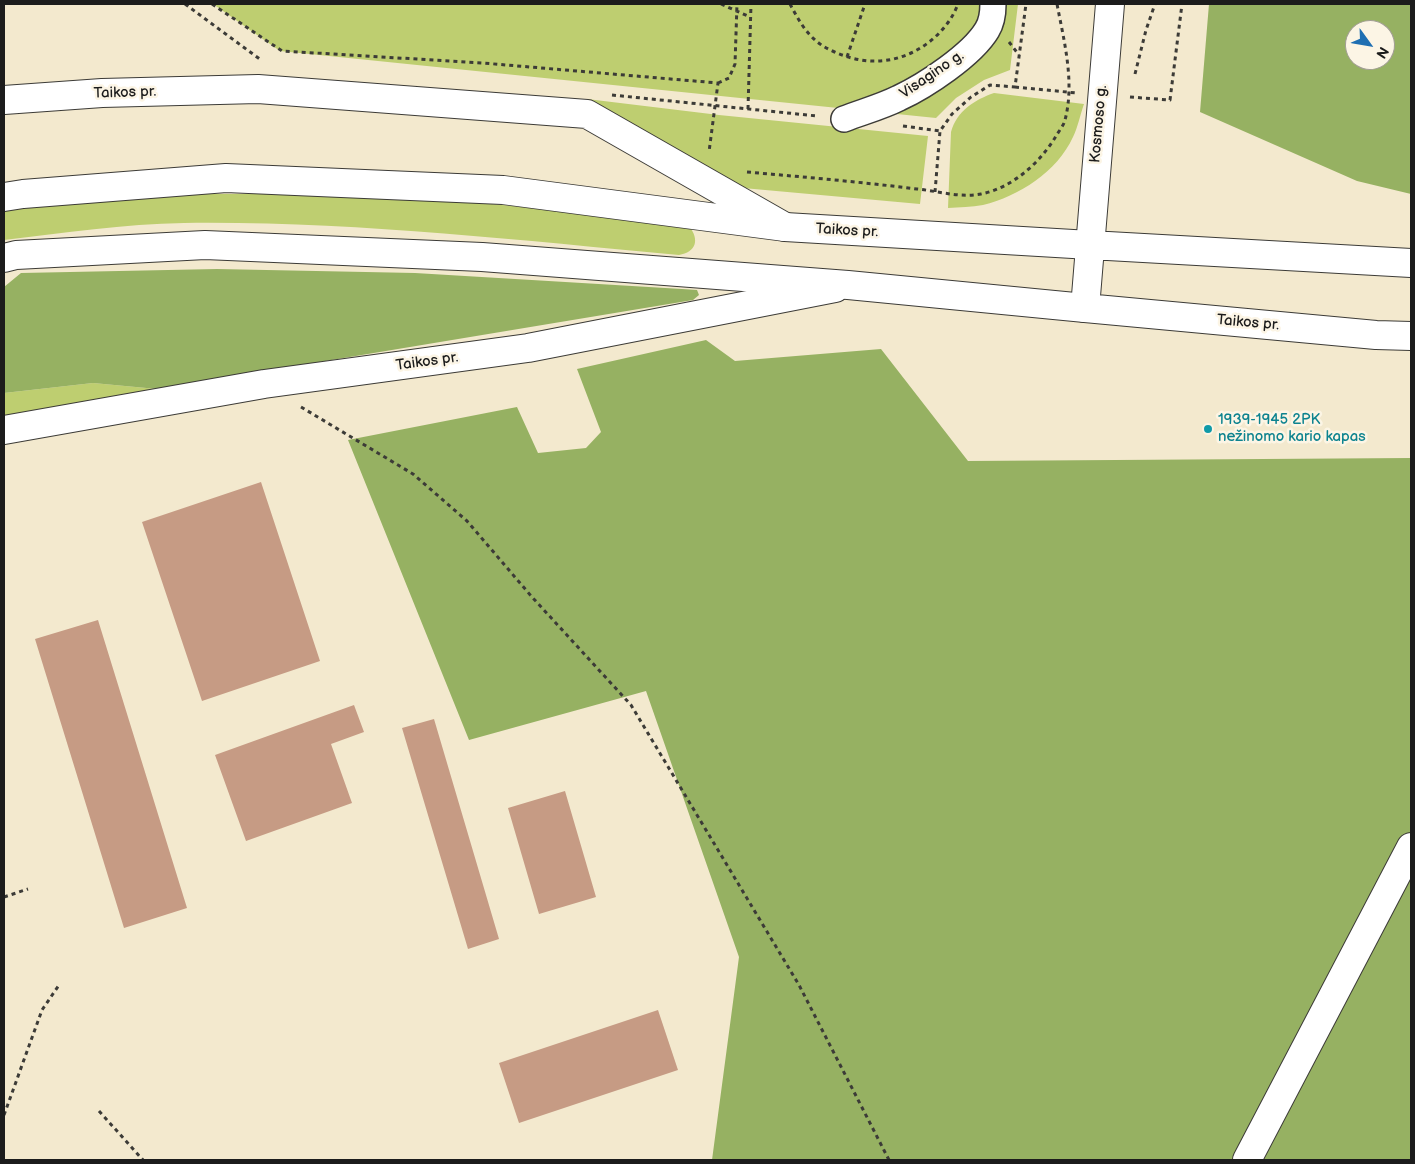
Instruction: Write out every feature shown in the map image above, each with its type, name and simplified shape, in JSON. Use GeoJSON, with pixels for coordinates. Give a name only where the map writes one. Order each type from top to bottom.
{"type":"FeatureCollection","features":[{"type":"Feature","properties":{"kind":"main road","name":"Kosmoso g."},"geometry":{"type":"LineString","coordinates":[[1090,245],[1110,4]]}},
{"type":"Feature","properties":{"kind":"main road","name":"Taikos pr."},"geometry":{"type":"LineString","coordinates":[[4,100],[102,93],[258,89],[587,114],[785,227]]}},
{"type":"Feature","properties":{"kind":"main road","name":"Taikos pr."},"geometry":{"type":"LineString","coordinates":[[4,197],[226,178],[503,190],[785,227],[1411,263]]}},
{"type":"Feature","properties":{"kind":"main road","name":"Taikos pr."},"geometry":{"type":"LineString","coordinates":[[4,258],[26,254],[205,245],[482,256],[848,285],[1376,335],[1411,336]]}},
{"type":"Feature","properties":{"kind":"main road"},"geometry":{"type":"LineString","coordinates":[[1084,308],[1090,245]]}},
{"type":"Feature","properties":{"kind":"main road","name":"Taikos pr."},"geometry":{"type":"LineString","coordinates":[[4,430],[264,384],[528,348],[848,285]]}},
{"type":"Feature","properties":{"kind":"main road"},"geometry":{"type":"LineString","coordinates":[[1247,1160],[1411,848]]}},
{"type":"Feature","properties":{"kind":"street","name":"Visagino g."},"geometry":{"type":"LineString","coordinates":[[844,119],[899,98],[937,76],[960,59],[988,29],[992,19],[993,4]]}},
{"type":"Feature","properties":{"kind":"path"},"geometry":{"type":"LineString","coordinates":[[212,4],[282,51],[483,63],[718,83],[729,78],[735,64],[737,4]]}},
{"type":"Feature","properties":{"kind":"path"},"geometry":{"type":"LineString","coordinates":[[721,4],[751,17]]}},
{"type":"Feature","properties":{"kind":"path"},"geometry":{"type":"LineString","coordinates":[[748,109],[751,4]]}},
{"type":"Feature","properties":{"kind":"path"},"geometry":{"type":"LineString","coordinates":[[790,4],[802,26],[822,45],[847,57],[878,61],[909,55],[935,38],[954,14],[958,4]]}},
{"type":"Feature","properties":{"kind":"path"},"geometry":{"type":"LineString","coordinates":[[847,57],[864,4]]}},
{"type":"Feature","properties":{"kind":"path"},"geometry":{"type":"LineString","coordinates":[[742,171],[919,189],[955,196],[980,194],[997,189],[1027,172],[1048,150],[1065,121],[1069,92],[1069,73],[1057,4]]}},
{"type":"Feature","properties":{"kind":"path"},"geometry":{"type":"LineString","coordinates":[[1134,78],[1146,30],[1155,4]]}},
{"type":"Feature","properties":{"kind":"path"},"geometry":{"type":"LineString","coordinates":[[709,154],[718,83]]}},
{"type":"Feature","properties":{"kind":"path"},"geometry":{"type":"LineString","coordinates":[[1132,97],[1133,88]]}},
{"type":"Feature","properties":{"kind":"path"},"geometry":{"type":"LineString","coordinates":[[934,192],[940,131]]}},
{"type":"Feature","properties":{"kind":"path"},"geometry":{"type":"LineString","coordinates":[[264,384],[413,474],[460,515],[631,705],[799,985],[889,1160]]}},
{"type":"Feature","properties":{"kind":"path"},"geometry":{"type":"LineString","coordinates":[[4,897],[28,889]]}},
{"type":"Feature","properties":{"kind":"path"},"geometry":{"type":"LineString","coordinates":[[4,1115],[42,1010],[59,986]]}},
{"type":"Feature","properties":{"kind":"path"},"geometry":{"type":"LineString","coordinates":[[99,1111],[143,1160]]}},
{"type":"Feature","properties":{"kind":"green space"},"geometry":{"type":"Polygon","coordinates":[[[213,4],[1018,4],[1010,70],[984,80],[956,98],[936,118],[280,51],[213,4]]]}},
{"type":"Feature","properties":{"kind":"green space"},"geometry":{"type":"Polygon","coordinates":[[[1209,4],[1411,4],[1411,194],[1357,181],[1200,112],[1209,4]]]}},
{"type":"Feature","properties":{"kind":"green space"},"geometry":{"type":"Polygon","coordinates":[[[994,93],[1084,104],[1075,133],[1066,150],[1047,172],[1036,181],[997,201],[979,206],[948,208],[951,132],[957,118],[967,107],[994,93]]]}},
{"type":"Feature","properties":{"kind":"green space"},"geometry":{"type":"Polygon","coordinates":[[[587,99],[719,115],[928,136],[920,204],[743,188],[587,99]]]}},
{"type":"Feature","properties":{"kind":"green space"},"geometry":{"type":"Polygon","coordinates":[[[182,194],[365,196],[503,205],[689,226],[695,241],[693,248],[679,255],[370,228],[246,223],[184,223],[116,227],[4,240],[4,211],[108,198],[182,194]]]}},
{"type":"Feature","properties":{"kind":"green space"},"geometry":{"type":"Polygon","coordinates":[[[217,269],[415,273],[697,290],[699,295],[693,300],[157,389],[93,383],[4,393],[4,287],[21,273],[217,269]]]}},
{"type":"Feature","properties":{"kind":"green space"},"geometry":{"type":"Polygon","coordinates":[[[706,340],[735,361],[881,349],[968,461],[1411,458],[1411,1160],[712,1160],[739,957],[646,691],[469,740],[348,440],[517,407],[538,453],[586,448],[601,432],[577,369],[706,340]]]}},
{"type":"Feature","properties":{"kind":"green space"},"geometry":{"type":"Polygon","coordinates":[[[93,383],[157,389],[4,417],[4,393],[93,383]]]}},
{"type":"Feature","properties":{"kind":"building"},"geometry":{"type":"Polygon","coordinates":[[[261,482],[320,661],[202,701],[142,522],[261,482]]]}},
{"type":"Feature","properties":{"kind":"building"},"geometry":{"type":"Polygon","coordinates":[[[98,620],[187,908],[124,928],[35,639],[98,620]]]}},
{"type":"Feature","properties":{"kind":"building"},"geometry":{"type":"Polygon","coordinates":[[[354,705],[364,732],[331,744],[352,803],[246,841],[215,755],[354,705]]]}},
{"type":"Feature","properties":{"kind":"building"},"geometry":{"type":"Polygon","coordinates":[[[434,719],[499,939],[468,949],[402,728],[434,719]]]}},
{"type":"Feature","properties":{"kind":"building"},"geometry":{"type":"Polygon","coordinates":[[[565,791],[596,897],[539,914],[508,808],[565,791]]]}},
{"type":"Feature","properties":{"kind":"building"},"geometry":{"type":"Polygon","coordinates":[[[658,1010],[678,1070],[519,1123],[499,1063],[658,1010]]]}},
{"type":"Feature","properties":{"kind":"place","name":"1939-1945 2PK nežinomo kario kapas"},"geometry":{"type":"Point","coordinates":[1208,429]}}]}
